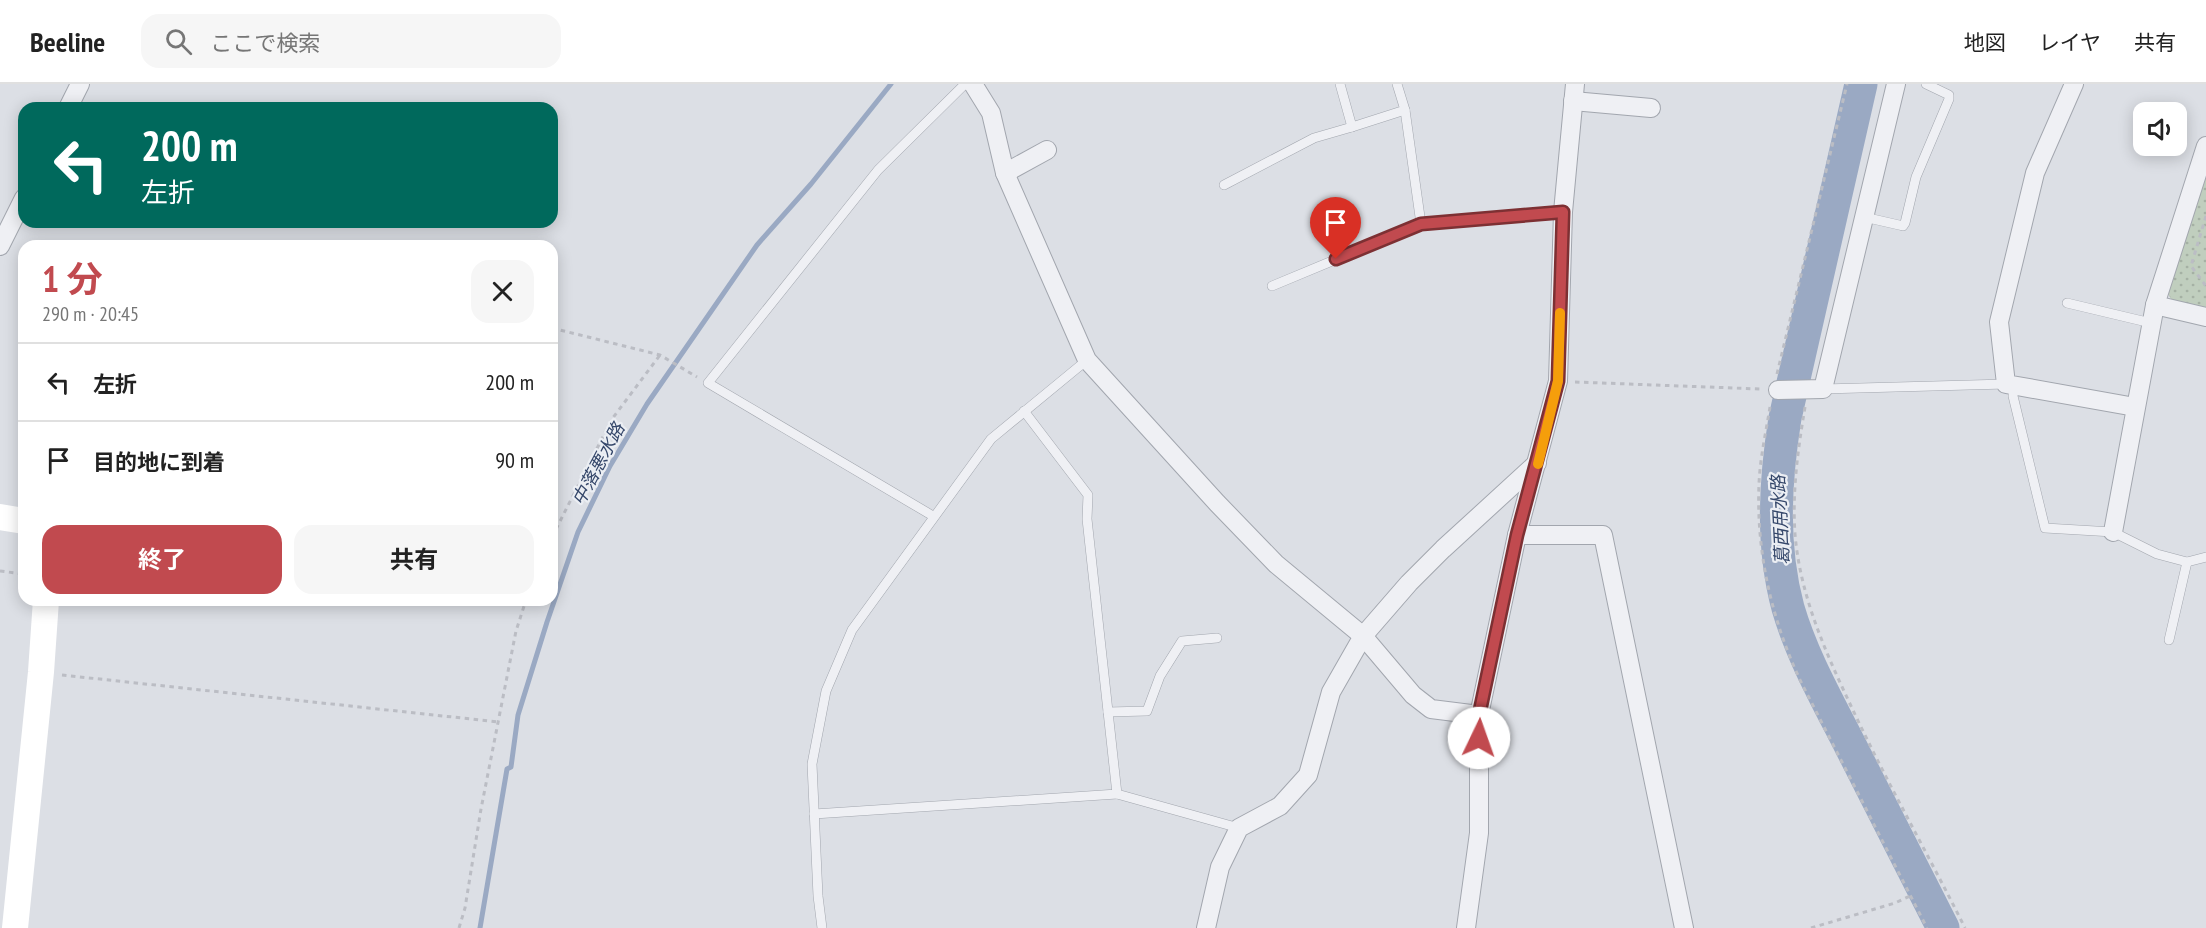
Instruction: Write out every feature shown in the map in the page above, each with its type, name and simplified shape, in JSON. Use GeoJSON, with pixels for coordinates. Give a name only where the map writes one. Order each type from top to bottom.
{"type":"FeatureCollection","features":[{"type":"Feature","properties":{"kind":"street"},"geometry":{"type":"LineString","coordinates":[[72,102],[80,84]]}},
{"type":"Feature","properties":{"kind":"street"},"geometry":{"type":"LineString","coordinates":[[1776,389],[1804,396],[1823,389],[1896,84]]}},
{"type":"Feature","properties":{"kind":"street"},"geometry":{"type":"LineString","coordinates":[[2074,84],[2035,173],[1999,322],[2010,385],[2135,407]]}},
{"type":"Feature","properties":{"kind":"street"},"geometry":{"type":"LineString","coordinates":[[976,87],[991,113],[1005,172],[1087,360],[1276,564],[1363,636],[1413,696],[1431,709],[1479,715]]}},
{"type":"Feature","properties":{"kind":"street"},"geometry":{"type":"LineString","coordinates":[[1466,928],[1479,833],[1479,715],[1517,535],[1558,381],[1563,212],[1574,92],[1651,108]]}},
{"type":"Feature","properties":{"kind":"street"},"geometry":{"type":"LineString","coordinates":[[2113,532],[2153,314],[2206,146]]}},
{"type":"Feature","properties":{"kind":"street"},"geometry":{"type":"LineString","coordinates":[[1005,172],[1047,150]]}},
{"type":"Feature","properties":{"kind":"street"},"geometry":{"type":"LineString","coordinates":[[0,246],[18,210]]}},
{"type":"Feature","properties":{"kind":"street"},"geometry":{"type":"LineString","coordinates":[[2153,314],[2206,317]]}},
{"type":"Feature","properties":{"kind":"street"},"geometry":{"type":"LineString","coordinates":[[1206,928],[1220,867],[1239,828],[1280,807],[1308,775],[1331,692],[1363,636],[1409,583],[1443,549],[1538,463]]}},
{"type":"Feature","properties":{"kind":"street"},"geometry":{"type":"LineString","coordinates":[[0,517],[18,520]]}},
{"type":"Feature","properties":{"kind":"street"},"geometry":{"type":"LineString","coordinates":[[1517,535],[1603,535],[1684,928]]}},
{"type":"Feature","properties":{"kind":"street"},"geometry":{"type":"LineString","coordinates":[[15,928],[46,606]]}},
{"type":"Feature","properties":{"kind":"lane"},"geometry":{"type":"LineString","coordinates":[[1340,84],[1352,127]]}},
{"type":"Feature","properties":{"kind":"lane"},"geometry":{"type":"LineString","coordinates":[[1397,84],[1405,110],[1421,224]]}},
{"type":"Feature","properties":{"kind":"lane"},"geometry":{"type":"LineString","coordinates":[[1864,217],[1903,226],[1905,223],[1919,167],[1950,99],[1949,95],[1926,84]]}},
{"type":"Feature","properties":{"kind":"lane"},"geometry":{"type":"LineString","coordinates":[[933,516],[708,383],[878,170],[976,87]]}},
{"type":"Feature","properties":{"kind":"lane"},"geometry":{"type":"LineString","coordinates":[[1224,185],[1314,138],[1405,110]]}},
{"type":"Feature","properties":{"kind":"lane"},"geometry":{"type":"LineString","coordinates":[[1272,286],[1421,224],[1563,212]]}},
{"type":"Feature","properties":{"kind":"lane"},"geometry":{"type":"LineString","coordinates":[[2067,303],[2153,314]]}},
{"type":"Feature","properties":{"kind":"lane"},"geometry":{"type":"LineString","coordinates":[[822,928],[818,896],[812,764],[826,692],[852,630],[991,439],[1087,360]]}},
{"type":"Feature","properties":{"kind":"lane"},"geometry":{"type":"LineString","coordinates":[[1823,389],[2010,385],[2045,528],[2113,532],[2157,554],[2187,562],[2206,557]]}},
{"type":"Feature","properties":{"kind":"lane"},"geometry":{"type":"LineString","coordinates":[[1024,411],[1088,495],[1087,519],[1117,794]]}},
{"type":"Feature","properties":{"kind":"lane"},"geometry":{"type":"LineString","coordinates":[[2169,640],[2187,562]]}},
{"type":"Feature","properties":{"kind":"lane"},"geometry":{"type":"LineString","coordinates":[[1108,712],[1147,711],[1160,676],[1182,641],[1217,638]]}},
{"type":"Feature","properties":{"kind":"lane"},"geometry":{"type":"LineString","coordinates":[[814,814],[1117,794],[1239,828]]}},
{"type":"Feature","properties":{"kind":"path"},"geometry":{"type":"LineString","coordinates":[[1847,84],[1761,459],[1759,483],[1762,549],[1766,576],[1784,641],[1802,684],[1927,928]]}},
{"type":"Feature","properties":{"kind":"path"},"geometry":{"type":"LineString","coordinates":[[2206,216],[2191,266],[2206,286]]}},
{"type":"Feature","properties":{"kind":"path"},"geometry":{"type":"LineString","coordinates":[[558,330],[660,355],[708,383]]}},
{"type":"Feature","properties":{"kind":"path"},"geometry":{"type":"LineString","coordinates":[[558,525],[612,419],[660,355]]}},
{"type":"Feature","properties":{"kind":"path"},"geometry":{"type":"LineString","coordinates":[[1558,381],[1776,389]]}},
{"type":"Feature","properties":{"kind":"path"},"geometry":{"type":"LineString","coordinates":[[1804,396],[1794,494],[1795,525],[1802,575],[1812,614],[1825,651],[1880,768],[1965,928]]}},
{"type":"Feature","properties":{"kind":"path"},"geometry":{"type":"LineString","coordinates":[[0,571],[18,573]]}},
{"type":"Feature","properties":{"kind":"path"},"geometry":{"type":"LineString","coordinates":[[459,928],[465,908],[481,809],[516,630],[524,606]]}},
{"type":"Feature","properties":{"kind":"path"},"geometry":{"type":"LineString","coordinates":[[41,672],[499,722]]}},
{"type":"Feature","properties":{"kind":"path"},"geometry":{"type":"LineString","coordinates":[[1811,928],[1895,903],[1910,896]]}},
{"type":"Feature","properties":{"kind":"green space"},"geometry":{"type":"Polygon","coordinates":[[[2206,174],[2206,310],[2173,302],[2168,294],[2206,174]]]}},
{"type":"Feature","properties":{"kind":"waterway","name":"中落悪水路"},"geometry":{"type":"LineString","coordinates":[[558,590],[578,532],[610,466],[647,404],[757,245],[811,184],[891,84]]}},
{"type":"Feature","properties":{"kind":"waterway","name":"葛西用水路"},"geometry":{"type":"LineString","coordinates":[[1861,84],[1785,418],[1777,489],[1779,561],[1788,608],[1808,661],[1943,928]]}},
{"type":"Feature","properties":{"kind":"waterway","name":"中落悪水路"},"geometry":{"type":"LineString","coordinates":[[480,928],[507,769],[511,767],[518,715],[553,606]]}},
{"type":"Feature","properties":{"kind":"slow traffic"},"geometry":{"type":"LineString","coordinates":[[1538,464],[1558,381],[1560,313]]}},
{"type":"Feature","properties":{"kind":"route"},"geometry":{"type":"LineString","coordinates":[[1336,259],[1421,224],[1563,212],[1558,381],[1517,535],[1479,715],[1479,738]]}}]}
